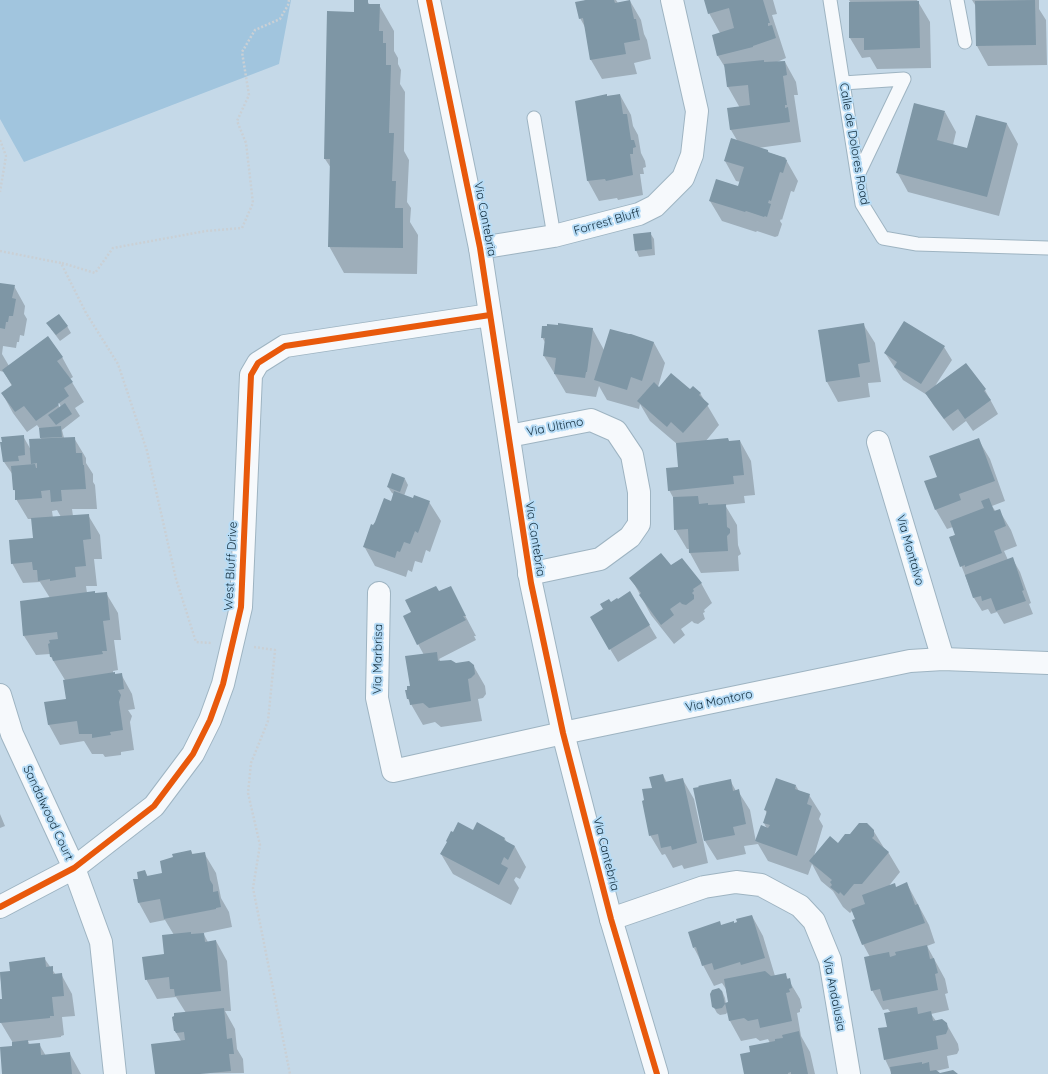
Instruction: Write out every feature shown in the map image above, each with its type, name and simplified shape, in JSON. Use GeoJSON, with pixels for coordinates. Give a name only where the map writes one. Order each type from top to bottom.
{"type":"FeatureCollection","features":[{"type":"Feature","properties":{"kind":"street","name":"Via Cantebria"},"geometry":{"type":"LineString","coordinates":[[429,0],[480,248],[530,574],[563,733],[611,919],[656,1074]]}},
{"type":"Feature","properties":{"kind":"street","name":"Forrest Bluff"},"geometry":{"type":"LineString","coordinates":[[480,248],[554,236],[639,214],[655,206],[683,178],[692,155],[697,111],[672,0]]}},
{"type":"Feature","properties":{"kind":"street","name":"West Bluff Drive"},"geometry":{"type":"LineString","coordinates":[[0,907],[74,868],[154,806],[193,754],[210,720],[223,684],[241,607],[251,375],[258,363],[285,346],[490,315]]}},
{"type":"Feature","properties":{"kind":"street","name":"Via Ultimo"},"geometry":{"type":"LineString","coordinates":[[509,436],[591,420],[616,431],[632,455],[639,492],[639,524],[630,537],[600,559],[530,574]]}},
{"type":"Feature","properties":{"kind":"street","name":"Via Montalvo"},"geometry":{"type":"LineString","coordinates":[[878,442],[943,659]]}},
{"type":"Feature","properties":{"kind":"street","name":"Via Marbrisa"},"geometry":{"type":"LineString","coordinates":[[379,593],[377,698],[393,771]]}},
{"type":"Feature","properties":{"kind":"street","name":"Via Montoro"},"geometry":{"type":"LineString","coordinates":[[393,771],[563,733],[910,661],[943,659],[1048,663]]}},
{"type":"Feature","properties":{"kind":"street","name":"Sandalwood Court"},"geometry":{"type":"LineString","coordinates":[[0,695],[12,734],[74,868],[101,942],[115,1074]]}},
{"type":"Feature","properties":{"kind":"street","name":"Via Andalusia"},"geometry":{"type":"LineString","coordinates":[[611,919],[704,887],[736,882],[761,885],[800,906],[814,921],[830,960],[849,1074]]}},
{"type":"Feature","properties":{"kind":"lane","name":"Calle de Dolores Road"},"geometry":{"type":"LineString","coordinates":[[830,0],[862,204],[883,238],[917,244],[1048,248]]}},
{"type":"Feature","properties":{"kind":"lane"},"geometry":{"type":"LineString","coordinates":[[957,0],[966,42]]}},
{"type":"Feature","properties":{"kind":"lane"},"geometry":{"type":"LineString","coordinates":[[843,83],[904,79],[858,176]]}},
{"type":"Feature","properties":{"kind":"lane"},"geometry":{"type":"LineString","coordinates":[[534,118],[554,236]]}},
{"type":"Feature","properties":{"kind":"path"},"geometry":{"type":"LineString","coordinates":[[0,251],[61,263],[95,273],[113,248],[206,231],[242,228],[253,203],[246,143],[237,121],[249,95],[242,52],[255,30],[280,19],[288,5],[289,0]]}},
{"type":"Feature","properties":{"kind":"path"},"geometry":{"type":"LineString","coordinates":[[0,140],[6,156],[0,192]]}},
{"type":"Feature","properties":{"kind":"path"},"geometry":{"type":"LineString","coordinates":[[61,263],[86,312],[118,364],[147,451],[176,579],[196,642],[232,644],[275,650],[268,721],[251,763],[248,793],[260,845],[254,888],[290,1074]]}},
{"type":"Feature","properties":{"kind":"shaded area"},"geometry":{"type":"Polygon","coordinates":[[[0,0],[291,0],[279,64],[24,162],[0,119],[0,0]]]}},
{"type":"Feature","properties":{"kind":"building"},"geometry":{"type":"Polygon","coordinates":[[[354,0],[368,0],[368,4],[380,4],[379,31],[383,31],[383,43],[386,43],[386,65],[391,65],[389,133],[394,133],[392,181],[396,181],[395,208],[403,208],[403,248],[328,247],[330,159],[324,159],[327,11],[354,12],[354,0]]]}},
{"type":"Feature","properties":{"kind":"building"},"geometry":{"type":"Polygon","coordinates":[[[586,0],[614,0],[615,3],[630,0],[634,19],[636,19],[640,40],[624,43],[626,54],[590,60],[583,18],[579,19],[575,2],[586,0]]]}},
{"type":"Feature","properties":{"kind":"building"},"geometry":{"type":"Polygon","coordinates":[[[704,0],[763,0],[770,23],[768,23],[768,26],[772,25],[776,38],[753,47],[717,56],[712,35],[734,28],[729,8],[708,14],[704,0]]]}},
{"type":"Feature","properties":{"kind":"building"},"geometry":{"type":"Polygon","coordinates":[[[1035,0],[1036,45],[976,46],[975,1],[1035,0]]]}},
{"type":"Feature","properties":{"kind":"building"},"geometry":{"type":"Polygon","coordinates":[[[919,1],[920,48],[864,50],[864,38],[849,38],[849,2],[919,1]]]}},
{"type":"Feature","properties":{"kind":"building"},"geometry":{"type":"Polygon","coordinates":[[[764,60],[764,62],[785,61],[787,75],[783,76],[787,105],[785,105],[785,108],[788,107],[790,122],[730,130],[727,108],[750,105],[748,85],[727,87],[724,64],[764,60]]]}},
{"type":"Feature","properties":{"kind":"building"},"geometry":{"type":"Polygon","coordinates":[[[607,94],[607,96],[620,94],[623,114],[627,114],[631,140],[634,140],[636,147],[633,148],[633,154],[630,154],[633,175],[606,181],[605,179],[587,181],[575,101],[607,94]]]}},
{"type":"Feature","properties":{"kind":"building"},"geometry":{"type":"Polygon","coordinates":[[[914,103],[945,111],[937,140],[967,148],[976,115],[1007,123],[987,197],[896,173],[914,103]]]}},
{"type":"Feature","properties":{"kind":"building"},"geometry":{"type":"Polygon","coordinates":[[[731,138],[768,150],[768,152],[786,158],[785,159],[787,160],[783,173],[780,172],[771,201],[769,200],[768,203],[771,204],[767,217],[709,201],[716,179],[738,186],[744,167],[724,161],[731,138]]]}},
{"type":"Feature","properties":{"kind":"building"},"geometry":{"type":"Polygon","coordinates":[[[651,232],[652,249],[635,251],[633,234],[651,232]]]}},
{"type":"Feature","properties":{"kind":"building"},"geometry":{"type":"Polygon","coordinates":[[[0,283],[15,285],[12,298],[16,299],[13,316],[9,316],[5,329],[0,328],[0,283]]]}},
{"type":"Feature","properties":{"kind":"building"},"geometry":{"type":"Polygon","coordinates":[[[59,314],[68,326],[56,335],[46,323],[59,314]]]}},
{"type":"Feature","properties":{"kind":"building"},"geometry":{"type":"Polygon","coordinates":[[[904,321],[945,346],[921,384],[894,367],[897,362],[884,353],[904,321]]]}},
{"type":"Feature","properties":{"kind":"building"},"geometry":{"type":"Polygon","coordinates":[[[558,323],[593,328],[585,378],[554,374],[556,358],[543,356],[545,338],[541,338],[542,326],[547,326],[547,324],[558,325],[558,323]]]}},
{"type":"Feature","properties":{"kind":"building"},"geometry":{"type":"Polygon","coordinates":[[[864,323],[870,362],[858,364],[860,377],[826,382],[818,330],[864,323]]]}},
{"type":"Feature","properties":{"kind":"building"},"geometry":{"type":"Polygon","coordinates":[[[610,329],[654,342],[642,381],[631,377],[627,390],[594,380],[610,329]]]}},
{"type":"Feature","properties":{"kind":"building"},"geometry":{"type":"Polygon","coordinates":[[[48,336],[63,357],[57,361],[73,382],[64,388],[69,396],[36,421],[24,406],[15,412],[1,393],[12,385],[2,370],[48,336]]]}},
{"type":"Feature","properties":{"kind":"building"},"geometry":{"type":"Polygon","coordinates":[[[966,363],[986,389],[984,391],[991,400],[965,419],[958,409],[944,419],[925,393],[966,363]]]}},
{"type":"Feature","properties":{"kind":"building"},"geometry":{"type":"Polygon","coordinates":[[[671,373],[690,389],[693,386],[701,393],[699,395],[709,404],[683,433],[671,422],[667,427],[637,401],[654,382],[659,387],[671,373]]]}},
{"type":"Feature","properties":{"kind":"building"},"geometry":{"type":"Polygon","coordinates":[[[65,403],[72,414],[56,425],[48,415],[65,403]]]}},
{"type":"Feature","properties":{"kind":"building"},"geometry":{"type":"Polygon","coordinates":[[[61,426],[62,437],[40,438],[39,428],[61,426]]]}},
{"type":"Feature","properties":{"kind":"building"},"geometry":{"type":"Polygon","coordinates":[[[24,435],[25,455],[18,456],[19,461],[3,462],[0,442],[2,442],[1,437],[24,435]]]}},
{"type":"Feature","properties":{"kind":"building"},"geometry":{"type":"Polygon","coordinates":[[[75,437],[76,453],[82,453],[86,489],[61,490],[62,501],[51,502],[50,490],[41,491],[42,498],[15,500],[11,466],[35,464],[37,468],[37,463],[31,464],[29,439],[75,437]]]}},
{"type":"Feature","properties":{"kind":"building"},"geometry":{"type":"Polygon","coordinates":[[[728,438],[729,441],[740,440],[744,475],[733,476],[734,484],[668,491],[666,468],[678,467],[676,443],[728,438]]]}},
{"type":"Feature","properties":{"kind":"building"},"geometry":{"type":"Polygon","coordinates":[[[979,438],[995,481],[959,494],[961,500],[935,510],[924,481],[937,477],[929,456],[979,438]]]}},
{"type":"Feature","properties":{"kind":"building"},"geometry":{"type":"Polygon","coordinates":[[[392,473],[405,478],[400,492],[387,487],[392,473]]]}},
{"type":"Feature","properties":{"kind":"building"},"geometry":{"type":"Polygon","coordinates":[[[394,491],[413,498],[414,495],[430,501],[418,533],[415,531],[410,544],[404,542],[400,552],[397,551],[395,558],[363,547],[371,524],[373,525],[375,522],[384,498],[391,501],[394,491]]]}},
{"type":"Feature","properties":{"kind":"building"},"geometry":{"type":"Polygon","coordinates":[[[698,496],[699,504],[726,504],[727,527],[730,529],[730,533],[727,536],[728,551],[689,553],[688,529],[674,530],[673,497],[698,496]]]}},
{"type":"Feature","properties":{"kind":"building"},"geometry":{"type":"Polygon","coordinates":[[[989,498],[994,511],[1000,509],[1006,526],[994,531],[1002,553],[965,567],[965,565],[960,567],[949,537],[955,535],[950,521],[984,508],[981,501],[989,498]]]}},
{"type":"Feature","properties":{"kind":"building"},"geometry":{"type":"Polygon","coordinates":[[[89,514],[91,539],[83,540],[86,566],[75,567],[76,577],[50,581],[50,579],[38,581],[37,570],[33,570],[32,562],[11,564],[9,540],[33,538],[31,518],[89,514]]]}},
{"type":"Feature","properties":{"kind":"building"},"geometry":{"type":"Polygon","coordinates":[[[661,553],[671,565],[682,558],[702,583],[693,589],[694,591],[692,593],[694,595],[694,599],[686,605],[680,602],[670,609],[674,615],[661,625],[639,595],[641,593],[629,578],[661,553]]]}},
{"type":"Feature","properties":{"kind":"building"},"geometry":{"type":"Polygon","coordinates":[[[1013,557],[1026,601],[996,611],[991,598],[982,601],[981,596],[973,598],[965,575],[1013,557]]]}},
{"type":"Feature","properties":{"kind":"building"},"geometry":{"type":"Polygon","coordinates":[[[436,586],[439,591],[451,586],[466,616],[463,616],[466,620],[417,645],[403,616],[411,612],[405,600],[436,586]]]}},
{"type":"Feature","properties":{"kind":"building"},"geometry":{"type":"Polygon","coordinates":[[[95,591],[95,593],[107,592],[110,620],[103,621],[107,651],[102,651],[103,654],[53,661],[52,657],[50,657],[48,644],[50,643],[49,640],[58,639],[57,632],[23,636],[20,601],[95,591]]]}},
{"type":"Feature","properties":{"kind":"building"},"geometry":{"type":"Polygon","coordinates":[[[630,591],[650,625],[609,650],[590,617],[603,609],[600,604],[609,599],[611,602],[617,598],[618,599],[630,591]]]}},
{"type":"Feature","properties":{"kind":"building"},"geometry":{"type":"Polygon","coordinates":[[[437,652],[438,661],[451,660],[456,663],[469,661],[474,665],[475,674],[468,679],[471,701],[429,708],[423,703],[410,705],[405,690],[407,690],[407,686],[410,686],[405,656],[437,652]]]}},
{"type":"Feature","properties":{"kind":"building"},"geometry":{"type":"Polygon","coordinates":[[[115,672],[115,674],[122,673],[124,689],[118,690],[121,695],[119,702],[123,730],[110,732],[111,735],[92,738],[92,734],[79,734],[77,721],[48,725],[44,702],[66,699],[63,680],[115,672]]]}},
{"type":"Feature","properties":{"kind":"building"},"geometry":{"type":"Polygon","coordinates":[[[663,774],[665,782],[683,778],[697,843],[672,850],[671,846],[661,848],[658,834],[649,836],[642,801],[644,800],[642,789],[652,788],[649,777],[663,774]]]}},
{"type":"Feature","properties":{"kind":"building"},"geometry":{"type":"Polygon","coordinates":[[[776,778],[796,785],[795,789],[810,794],[807,804],[812,806],[797,856],[755,841],[761,825],[768,828],[770,825],[763,823],[767,811],[764,810],[776,778]]]}},
{"type":"Feature","properties":{"kind":"building"},"geometry":{"type":"Polygon","coordinates":[[[731,779],[733,791],[739,789],[746,824],[733,827],[735,835],[704,841],[693,788],[731,779]]]}},
{"type":"Feature","properties":{"kind":"building"},"geometry":{"type":"Polygon","coordinates":[[[458,822],[473,830],[477,822],[505,838],[504,840],[515,846],[508,860],[504,857],[501,864],[508,868],[499,885],[440,854],[451,831],[453,832],[458,822]]]}},
{"type":"Feature","properties":{"kind":"building"},"geometry":{"type":"Polygon","coordinates":[[[859,823],[867,823],[874,830],[874,836],[872,838],[889,852],[862,884],[854,884],[844,896],[840,892],[839,894],[830,887],[832,885],[830,882],[832,880],[809,861],[830,836],[838,843],[845,834],[850,834],[859,823]]]}},
{"type":"Feature","properties":{"kind":"building"},"geometry":{"type":"Polygon","coordinates":[[[191,850],[192,854],[205,852],[210,880],[213,885],[213,892],[218,891],[221,907],[164,919],[160,899],[138,903],[133,879],[138,879],[137,872],[145,870],[147,876],[162,873],[160,861],[173,857],[172,854],[191,850]]]}},
{"type":"Feature","properties":{"kind":"building"},"geometry":{"type":"Polygon","coordinates":[[[907,882],[915,905],[918,904],[925,923],[862,945],[852,920],[855,919],[851,909],[865,904],[862,895],[895,883],[896,887],[907,882]]]}},
{"type":"Feature","properties":{"kind":"building"},"geometry":{"type":"Polygon","coordinates":[[[752,915],[765,958],[741,965],[740,962],[714,970],[712,963],[702,966],[696,947],[693,948],[688,932],[720,921],[721,925],[734,921],[734,923],[737,922],[736,919],[752,915]]]}},
{"type":"Feature","properties":{"kind":"building"},"geometry":{"type":"Polygon","coordinates":[[[191,932],[191,934],[204,933],[205,942],[216,940],[221,991],[175,996],[174,989],[170,989],[169,977],[145,980],[142,957],[164,954],[162,935],[191,932]]]}},
{"type":"Feature","properties":{"kind":"building"},"geometry":{"type":"Polygon","coordinates":[[[927,945],[930,959],[934,958],[938,973],[935,974],[938,990],[883,1001],[880,989],[871,991],[864,957],[889,952],[890,957],[896,955],[895,952],[927,945]]]}},
{"type":"Feature","properties":{"kind":"building"},"geometry":{"type":"Polygon","coordinates":[[[45,957],[46,967],[53,966],[53,974],[62,973],[64,996],[52,997],[54,1016],[50,1016],[50,1018],[0,1023],[0,999],[2,999],[0,972],[10,971],[9,962],[45,957]]]}},
{"type":"Feature","properties":{"kind":"building"},"geometry":{"type":"Polygon","coordinates":[[[765,971],[771,976],[786,973],[787,979],[790,978],[792,988],[789,989],[790,992],[786,993],[792,1021],[760,1028],[758,1019],[748,1021],[744,1018],[729,1021],[725,1003],[728,1002],[724,979],[765,971]]]}},
{"type":"Feature","properties":{"kind":"building"},"geometry":{"type":"Polygon","coordinates":[[[719,988],[722,991],[725,1004],[722,1008],[716,1009],[712,1007],[710,994],[712,990],[719,988]]]}},
{"type":"Feature","properties":{"kind":"building"},"geometry":{"type":"Polygon","coordinates":[[[917,1007],[918,1014],[931,1011],[933,1021],[942,1019],[947,1023],[948,1029],[946,1034],[936,1036],[938,1049],[884,1060],[878,1028],[887,1027],[884,1013],[917,1007]]]}},
{"type":"Feature","properties":{"kind":"building"},"geometry":{"type":"Polygon","coordinates":[[[224,1008],[227,1039],[232,1038],[234,1054],[229,1054],[231,1071],[200,1074],[155,1074],[151,1044],[185,1040],[184,1032],[176,1033],[174,1031],[172,1017],[174,1016],[174,1013],[224,1008]]]}},
{"type":"Feature","properties":{"kind":"building"},"geometry":{"type":"Polygon","coordinates":[[[799,1031],[808,1074],[791,1074],[791,1072],[788,1074],[744,1074],[740,1054],[750,1052],[749,1046],[775,1041],[775,1039],[783,1038],[782,1035],[799,1031]]]}},
{"type":"Feature","properties":{"kind":"building"},"geometry":{"type":"Polygon","coordinates":[[[28,1040],[28,1044],[40,1043],[41,1055],[70,1052],[72,1074],[2,1074],[0,1047],[12,1046],[12,1042],[28,1040]]]}},
{"type":"Feature","properties":{"kind":"building"},"geometry":{"type":"Polygon","coordinates":[[[922,1062],[922,1064],[929,1062],[930,1071],[936,1070],[940,1073],[953,1070],[958,1074],[891,1074],[890,1067],[922,1062]]]}},
{"type":"Feature","properties":{"kind":"cycle path"},"geometry":{"type":"LineString","coordinates":[[429,0],[480,248],[531,583],[563,733],[611,919],[657,1074]]}},
{"type":"Feature","properties":{"kind":"cycle path"},"geometry":{"type":"LineString","coordinates":[[0,907],[74,868],[154,806],[193,754],[210,720],[223,684],[241,607],[251,375],[258,363],[285,346],[490,315]]}}]}
